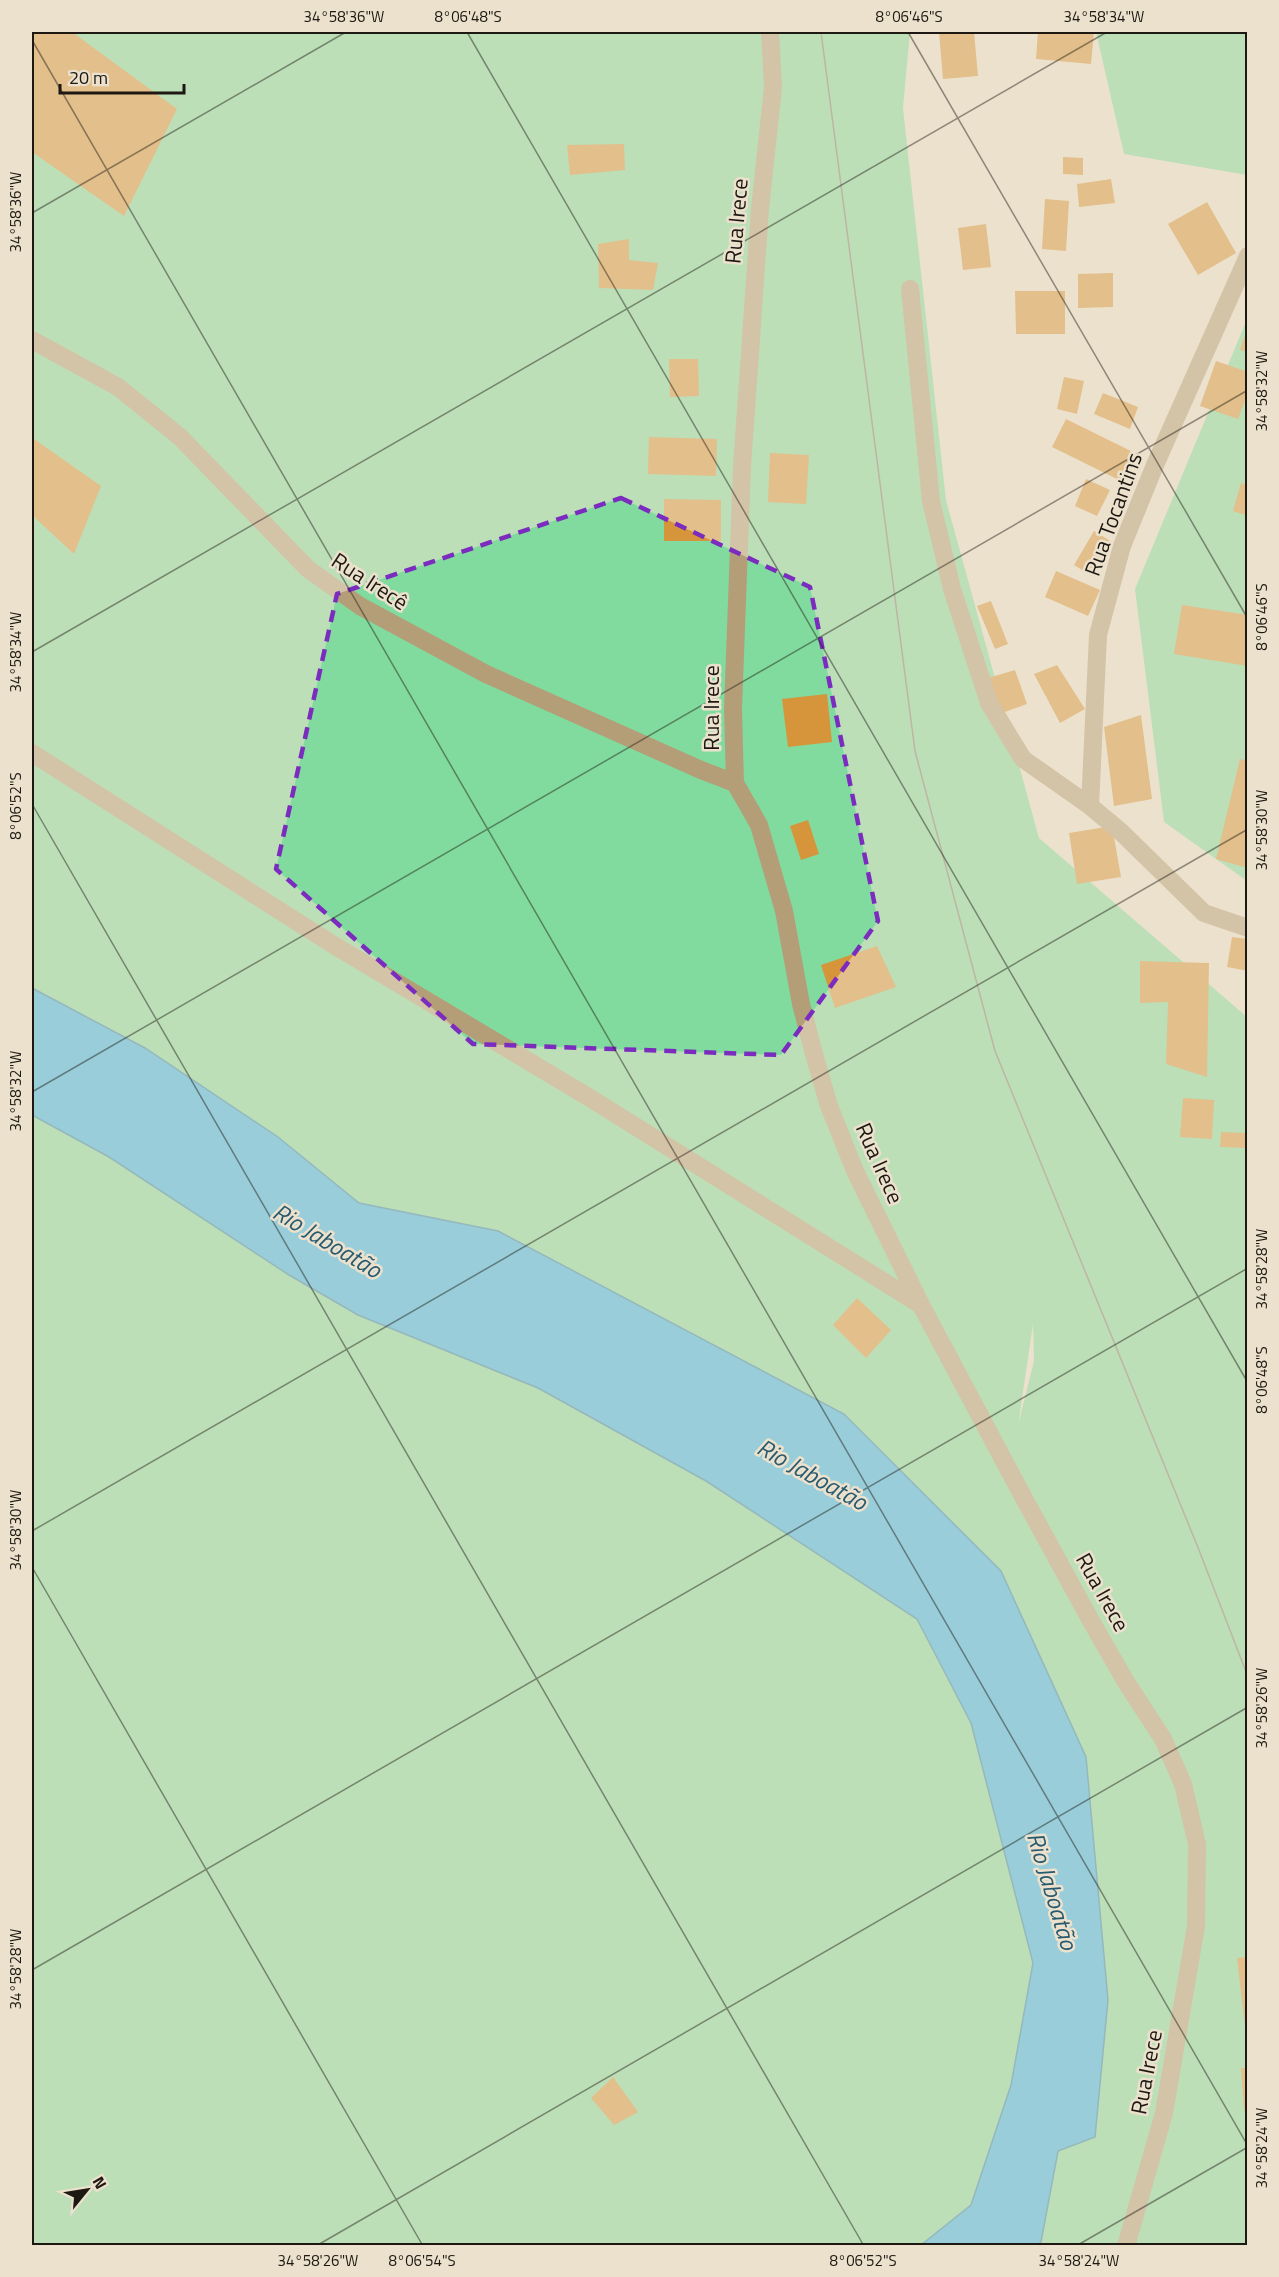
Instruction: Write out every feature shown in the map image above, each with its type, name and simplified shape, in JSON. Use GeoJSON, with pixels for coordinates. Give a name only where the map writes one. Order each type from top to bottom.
{"type":"FeatureCollection","features":[{"type":"Feature","properties":{"kind":"street","name":"Rua Irece"},"geometry":{"type":"LineString","coordinates":[[770,32],[772,87],[760,209],[742,467],[733,708],[735,783],[759,825],[784,911],[801,1004],[829,1106],[855,1171],[921,1305],[1091,1621],[1126,1682],[1163,1739],[1183,1784],[1197,1844],[1196,1926],[1166,2101],[1126,2246]]}},
{"type":"Feature","properties":{"kind":"street","name":"Rua Tocantins"},"geometry":{"type":"LineString","coordinates":[[1090,806],[1098,635],[1122,546],[1159,454],[1248,256]]}},
{"type":"Feature","properties":{"kind":"street"},"geometry":{"type":"LineString","coordinates":[[910,289],[931,501],[952,589],[989,703],[1023,759],[1090,806],[1120,831],[1204,913],[1248,928]]}},
{"type":"Feature","properties":{"kind":"street","name":"Rua Irecê"},"geometry":{"type":"LineString","coordinates":[[32,340],[118,387],[180,437],[308,569],[360,606],[486,674],[735,783]]}},
{"type":"Feature","properties":{"kind":"street"},"geometry":{"type":"LineString","coordinates":[[32,753],[332,944],[590,1098],[921,1305]]}},
{"type":"Feature","properties":{"kind":"highlighted area"},"geometry":{"type":"Polygon","coordinates":[[[621,498],[810,587],[878,921],[781,1055],[473,1044],[276,869],[337,594],[621,498]]]}},
{"type":"Feature","properties":{"kind":"green space"},"geometry":{"type":"Polygon","coordinates":[[[32,32],[910,32],[903,108],[946,500],[1039,838],[1247,1017],[1247,2245],[32,2246],[32,32]],[[359,1315],[538,1388],[706,1481],[917,1619],[956,1695],[988,1558],[359,1315]],[[1033,1324],[1019,1419],[1019,1421],[1034,1361],[1033,1324]]]}},
{"type":"Feature","properties":{"kind":"green space"},"geometry":{"type":"Polygon","coordinates":[[[1096,32],[1247,32],[1247,175],[1124,154],[1096,32]]]}},
{"type":"Feature","properties":{"kind":"green space"},"geometry":{"type":"Polygon","coordinates":[[[1247,319],[1247,881],[1164,822],[1135,589],[1247,319]]]}},
{"type":"Feature","properties":{"kind":"water","name":"Rio Jaboatão"},"geometry":{"type":"Polygon","coordinates":[[[32,988],[145,1048],[278,1137],[359,1203],[498,1231],[844,1414],[1001,1571],[1086,1757],[1108,2000],[1095,2137],[1058,2151],[1041,2242],[1037,2245],[921,2245],[971,2205],[1011,2085],[1033,1963],[971,1723],[917,1619],[706,1481],[538,1388],[358,1315],[289,1275],[109,1157],[32,1115],[32,988]]]}},
{"type":"Feature","properties":{"kind":"building"},"geometry":{"type":"Polygon","coordinates":[[[32,32],[72,32],[177,109],[124,216],[32,152],[32,32]]]}},
{"type":"Feature","properties":{"kind":"building"},"geometry":{"type":"Polygon","coordinates":[[[939,32],[974,32],[978,76],[943,79],[939,32]]]}},
{"type":"Feature","properties":{"kind":"building"},"geometry":{"type":"Polygon","coordinates":[[[1038,32],[1094,32],[1091,64],[1036,59],[1038,32]]]}},
{"type":"Feature","properties":{"kind":"building"},"geometry":{"type":"Polygon","coordinates":[[[624,144],[625,170],[570,175],[567,145],[624,144]]]}},
{"type":"Feature","properties":{"kind":"building"},"geometry":{"type":"Polygon","coordinates":[[[1063,157],[1083,158],[1083,175],[1063,174],[1063,157]]]}},
{"type":"Feature","properties":{"kind":"building"},"geometry":{"type":"Polygon","coordinates":[[[1111,179],[1115,203],[1079,207],[1077,184],[1111,179]]]}},
{"type":"Feature","properties":{"kind":"building"},"geometry":{"type":"Polygon","coordinates":[[[1045,199],[1069,201],[1066,251],[1042,249],[1045,199]]]}},
{"type":"Feature","properties":{"kind":"building"},"geometry":{"type":"Polygon","coordinates":[[[1207,202],[1236,253],[1198,275],[1168,224],[1207,202]]]}},
{"type":"Feature","properties":{"kind":"building"},"geometry":{"type":"Polygon","coordinates":[[[986,224],[991,267],[963,270],[958,228],[986,224]]]}},
{"type":"Feature","properties":{"kind":"building"},"geometry":{"type":"Polygon","coordinates":[[[629,239],[629,260],[658,263],[653,290],[599,288],[598,244],[629,239]]]}},
{"type":"Feature","properties":{"kind":"building"},"geometry":{"type":"Polygon","coordinates":[[[1113,273],[1113,307],[1078,308],[1078,274],[1113,273]]]}},
{"type":"Feature","properties":{"kind":"building"},"geometry":{"type":"Polygon","coordinates":[[[1015,291],[1065,291],[1065,334],[1016,334],[1015,291]]]}},
{"type":"Feature","properties":{"kind":"building"},"geometry":{"type":"Polygon","coordinates":[[[1248,329],[1248,352],[1240,350],[1248,329]]]}},
{"type":"Feature","properties":{"kind":"building"},"geometry":{"type":"Polygon","coordinates":[[[669,359],[698,359],[699,396],[670,397],[669,359]]]}},
{"type":"Feature","properties":{"kind":"building"},"geometry":{"type":"Polygon","coordinates":[[[1216,361],[1248,372],[1248,392],[1238,419],[1200,406],[1216,361]]]}},
{"type":"Feature","properties":{"kind":"building"},"geometry":{"type":"Polygon","coordinates":[[[1064,377],[1084,381],[1077,414],[1057,409],[1064,377]]]}},
{"type":"Feature","properties":{"kind":"building"},"geometry":{"type":"Polygon","coordinates":[[[1103,393],[1138,407],[1130,429],[1094,414],[1103,393]]]}},
{"type":"Feature","properties":{"kind":"building"},"geometry":{"type":"Polygon","coordinates":[[[1066,419],[1139,455],[1125,483],[1052,447],[1066,419]]]}},
{"type":"Feature","properties":{"kind":"building"},"geometry":{"type":"Polygon","coordinates":[[[649,437],[717,439],[716,476],[648,474],[649,437]]]}},
{"type":"Feature","properties":{"kind":"building"},"geometry":{"type":"Polygon","coordinates":[[[34,439],[101,486],[74,554],[32,515],[32,441],[34,439]]]}},
{"type":"Feature","properties":{"kind":"building"},"geometry":{"type":"Polygon","coordinates":[[[770,453],[809,455],[806,504],[768,502],[770,453]]]}},
{"type":"Feature","properties":{"kind":"building"},"geometry":{"type":"Polygon","coordinates":[[[1086,479],[1110,490],[1097,516],[1075,506],[1086,479]]]}},
{"type":"Feature","properties":{"kind":"building"},"geometry":{"type":"Polygon","coordinates":[[[1241,483],[1248,485],[1248,516],[1233,511],[1241,483]]]}},
{"type":"Feature","properties":{"kind":"building"},"geometry":{"type":"Polygon","coordinates":[[[664,499],[721,500],[721,541],[664,541],[664,499]]]}},
{"type":"Feature","properties":{"kind":"building"},"geometry":{"type":"Polygon","coordinates":[[[1094,531],[1112,542],[1092,576],[1074,565],[1094,531]]]}},
{"type":"Feature","properties":{"kind":"building"},"geometry":{"type":"Polygon","coordinates":[[[1056,571],[1100,590],[1088,616],[1045,597],[1056,571]]]}},
{"type":"Feature","properties":{"kind":"building"},"geometry":{"type":"Polygon","coordinates":[[[991,601],[1008,644],[995,649],[977,606],[991,601]]]}},
{"type":"Feature","properties":{"kind":"building"},"geometry":{"type":"Polygon","coordinates":[[[1182,605],[1248,615],[1248,666],[1174,654],[1182,605]]]}},
{"type":"Feature","properties":{"kind":"building"},"geometry":{"type":"Polygon","coordinates":[[[1057,665],[1085,709],[1060,723],[1034,674],[1057,665]]]}},
{"type":"Feature","properties":{"kind":"building"},"geometry":{"type":"Polygon","coordinates":[[[1015,670],[1027,704],[999,714],[988,678],[1015,670]]]}},
{"type":"Feature","properties":{"kind":"building"},"geometry":{"type":"Polygon","coordinates":[[[827,694],[832,742],[788,747],[782,699],[827,694]]]}},
{"type":"Feature","properties":{"kind":"building"},"geometry":{"type":"Polygon","coordinates":[[[1141,715],[1152,799],[1114,806],[1104,727],[1141,715]]]}},
{"type":"Feature","properties":{"kind":"building"},"geometry":{"type":"Polygon","coordinates":[[[1240,759],[1248,761],[1248,868],[1216,859],[1240,759]]]}},
{"type":"Feature","properties":{"kind":"building"},"geometry":{"type":"Polygon","coordinates":[[[808,820],[819,854],[801,860],[790,826],[808,820]]]}},
{"type":"Feature","properties":{"kind":"building"},"geometry":{"type":"Polygon","coordinates":[[[1112,826],[1121,877],[1077,884],[1069,833],[1112,826]]]}},
{"type":"Feature","properties":{"kind":"building"},"geometry":{"type":"Polygon","coordinates":[[[1232,937],[1248,939],[1248,971],[1227,967],[1232,937]]]}},
{"type":"Feature","properties":{"kind":"building"},"geometry":{"type":"Polygon","coordinates":[[[877,946],[896,987],[835,1008],[821,965],[877,946]]]}},
{"type":"Feature","properties":{"kind":"building"},"geometry":{"type":"Polygon","coordinates":[[[1140,961],[1209,963],[1207,1077],[1166,1064],[1168,1002],[1140,1003],[1140,961]]]}},
{"type":"Feature","properties":{"kind":"building"},"geometry":{"type":"Polygon","coordinates":[[[1183,1098],[1214,1100],[1212,1139],[1180,1137],[1183,1098]]]}},
{"type":"Feature","properties":{"kind":"building"},"geometry":{"type":"Polygon","coordinates":[[[1246,1101],[1248,1102],[1248,1148],[1220,1147],[1221,1132],[1245,1133],[1246,1101]]]}},
{"type":"Feature","properties":{"kind":"building"},"geometry":{"type":"Polygon","coordinates":[[[857,1298],[891,1330],[866,1358],[833,1325],[857,1298]]]}},
{"type":"Feature","properties":{"kind":"building"},"geometry":{"type":"Polygon","coordinates":[[[1248,1957],[1248,2035],[1246,2035],[1237,1958],[1248,1957]]]}},
{"type":"Feature","properties":{"kind":"building"},"geometry":{"type":"Polygon","coordinates":[[[1241,2068],[1248,2068],[1248,2111],[1244,2111],[1241,2068]]]}},
{"type":"Feature","properties":{"kind":"building"},"geometry":{"type":"Polygon","coordinates":[[[613,2077],[638,2112],[614,2125],[591,2098],[613,2077]]]}},
{"type":"Feature","properties":{"kind":"tram line"},"geometry":{"type":"LineString","coordinates":[[821,32],[915,751],[995,1051],[1199,1550],[1248,1677]]}}]}
